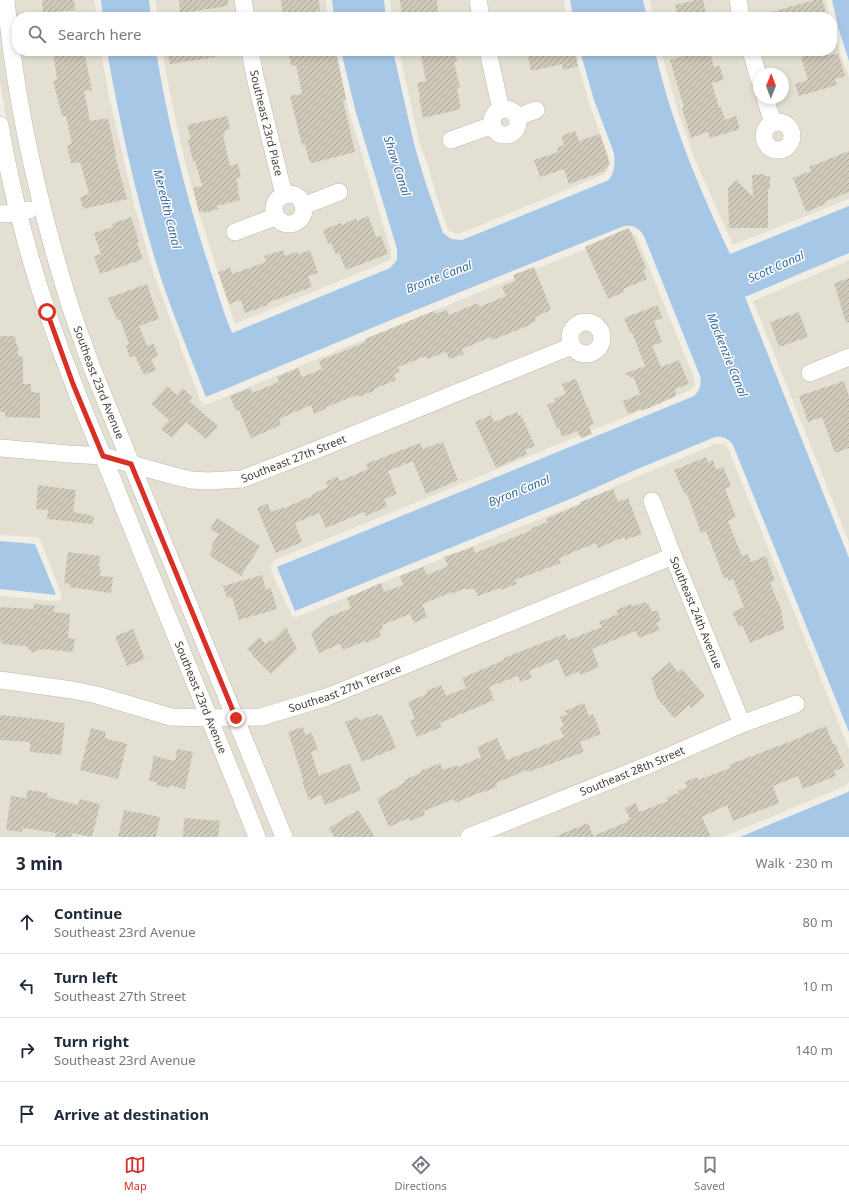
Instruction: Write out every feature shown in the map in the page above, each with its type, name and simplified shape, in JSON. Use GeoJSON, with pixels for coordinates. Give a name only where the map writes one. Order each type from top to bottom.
{"type":"FeatureCollection","features":[{"type":"Feature","properties":{"kind":"street","name":"Southeast 23rd Avenue"},"geometry":{"type":"LineString","coordinates":[[6,0],[12,45]]}},
{"type":"Feature","properties":{"kind":"street"},"geometry":{"type":"LineString","coordinates":[[243,0],[245,12]]}},
{"type":"Feature","properties":{"kind":"street"},"geometry":{"type":"LineString","coordinates":[[478,0],[480,12]]}},
{"type":"Feature","properties":{"kind":"street"},"geometry":{"type":"LineString","coordinates":[[738,0],[740,12]]}},
{"type":"Feature","properties":{"kind":"street","name":"Southeast 23rd Avenue"},"geometry":{"type":"LineString","coordinates":[[13,56],[18,90],[32,161],[68,300],[92,368],[284,837]]}},
{"type":"Feature","properties":{"kind":"street","name":"Southeast 23rd Place"},"geometry":{"type":"LineString","coordinates":[[251,56],[284,195]]}},
{"type":"Feature","properties":{"kind":"street"},"geometry":{"type":"LineString","coordinates":[[489,56],[501,110]]}},
{"type":"Feature","properties":{"kind":"street"},"geometry":{"type":"LineString","coordinates":[[752,56],[755,68]]}},
{"type":"Feature","properties":{"kind":"street"},"geometry":{"type":"LineString","coordinates":[[767,104],[772,123]]}},
{"type":"Feature","properties":{"kind":"street"},"geometry":{"type":"LineString","coordinates":[[505,109],[513,111],[518,117],[517,128],[508,135],[497,132],[492,122],[495,114],[505,109]]}},
{"type":"Feature","properties":{"kind":"street"},"geometry":{"type":"LineString","coordinates":[[518,117],[536,110]]}},
{"type":"Feature","properties":{"kind":"street","name":"Southeast 23rd Avenue"},"geometry":{"type":"LineString","coordinates":[[0,125],[18,213],[47,312],[73,384],[210,718],[257,837]]}},
{"type":"Feature","properties":{"kind":"street"},"geometry":{"type":"LineString","coordinates":[[451,140],[493,125]]}},
{"type":"Feature","properties":{"kind":"street"},"geometry":{"type":"LineString","coordinates":[[303,206],[339,192]]}},
{"type":"Feature","properties":{"kind":"street"},"geometry":{"type":"LineString","coordinates":[[284,195],[294,195],[303,206],[302,215],[292,224],[282,223],[275,217],[275,204],[280,197],[284,195]]}},
{"type":"Feature","properties":{"kind":"street"},"geometry":{"type":"LineString","coordinates":[[0,214],[18,213],[43,207]]}},
{"type":"Feature","properties":{"kind":"street"},"geometry":{"type":"LineString","coordinates":[[235,232],[275,217]]}},
{"type":"Feature","properties":{"kind":"street","name":"Southeast 27th Street"},"geometry":{"type":"LineString","coordinates":[[0,448],[103,456],[191,480],[214,481],[242,479],[572,346]]}},
{"type":"Feature","properties":{"kind":"street"},"geometry":{"type":"LineString","coordinates":[[810,373],[849,357]]}},
{"type":"Feature","properties":{"kind":"street","name":"Southeast 24th Avenue"},"geometry":{"type":"LineString","coordinates":[[652,501],[742,724]]}},
{"type":"Feature","properties":{"kind":"street","name":"Southeast 27th Terrace"},"geometry":{"type":"LineString","coordinates":[[0,680],[97,695],[171,716],[210,718],[261,717],[327,697],[673,556]]}},
{"type":"Feature","properties":{"kind":"street","name":"Southeast 28th Street"},"geometry":{"type":"LineString","coordinates":[[469,837],[653,763],[742,724],[796,704]]}},
{"type":"Feature","properties":{"kind":"shaded area"},"geometry":{"type":"Polygon","coordinates":[[[13,0],[94,0],[96,12],[14,12],[13,0]]]}},
{"type":"Feature","properties":{"kind":"shaded area"},"geometry":{"type":"Polygon","coordinates":[[[155,0],[326,0],[327,12],[157,12],[155,0]]]}},
{"type":"Feature","properties":{"kind":"shaded area"},"geometry":{"type":"Polygon","coordinates":[[[390,0],[564,0],[565,12],[391,12],[390,0]]]}},
{"type":"Feature","properties":{"kind":"shaded area"},"geometry":{"type":"Polygon","coordinates":[[[650,0],[826,0],[829,12],[652,12],[650,0]]]}},
{"type":"Feature","properties":{"kind":"shaded area"},"geometry":{"type":"Polygon","coordinates":[[[0,14],[42,233],[277,837],[265,837],[80,382],[54,309],[25,211],[8,128],[0,83],[0,14]]]}},
{"type":"Feature","properties":{"kind":"shaded area"},"geometry":{"type":"Polygon","coordinates":[[[837,43],[849,77],[849,199],[733,245],[695,160],[677,109],[662,56],[837,56],[837,43]]]}},
{"type":"Feature","properties":{"kind":"shaded area"},"geometry":{"type":"Polygon","coordinates":[[[20,56],[102,56],[109,96],[134,204],[153,272],[200,400],[204,404],[208,404],[625,233],[630,232],[636,235],[694,378],[695,385],[691,390],[275,560],[271,565],[271,570],[291,615],[293,617],[297,617],[577,504],[638,476],[716,444],[724,444],[728,448],[849,749],[849,782],[845,786],[723,837],[292,837],[99,365],[75,297],[55,228],[38,159],[20,56]]]}},
{"type":"Feature","properties":{"kind":"shaded area"},"geometry":{"type":"Polygon","coordinates":[[[163,56],[336,56],[349,111],[391,251],[390,260],[235,324],[199,214],[184,158],[163,56]]]}},
{"type":"Feature","properties":{"kind":"shaded area"},"geometry":{"type":"Polygon","coordinates":[[[400,56],[575,56],[609,161],[605,174],[457,234],[448,229],[419,141],[400,56]]]}},
{"type":"Feature","properties":{"kind":"shaded area"},"geometry":{"type":"Polygon","coordinates":[[[0,160],[12,215],[250,837],[0,837],[0,596],[56,601],[62,596],[40,539],[36,537],[0,535],[0,160]]]}},
{"type":"Feature","properties":{"kind":"shaded area"},"geometry":{"type":"Polygon","coordinates":[[[849,260],[849,542],[753,301],[849,260]]]}},
{"type":"Feature","properties":{"kind":"water"},"geometry":{"type":"Polygon","coordinates":[[[101,0],[149,0],[150,12],[102,12],[101,0]]]}},
{"type":"Feature","properties":{"kind":"water"},"geometry":{"type":"Polygon","coordinates":[[[332,0],[384,0],[385,12],[333,12],[332,0]]]}},
{"type":"Feature","properties":{"kind":"water"},"geometry":{"type":"Polygon","coordinates":[[[570,0],[643,0],[646,12],[572,12],[570,0]]]}},
{"type":"Feature","properties":{"kind":"water"},"geometry":{"type":"Polygon","coordinates":[[[832,0],[849,0],[849,61],[839,30],[837,12],[835,12],[832,0]]]}},
{"type":"Feature","properties":{"kind":"water"},"geometry":{"type":"Polygon","coordinates":[[[108,56],[157,56],[167,110],[188,198],[232,333],[390,268],[397,260],[397,249],[355,109],[342,56],[394,56],[414,144],[425,181],[443,233],[451,239],[462,240],[609,180],[614,167],[614,153],[594,100],[581,56],[656,56],[669,103],[687,154],[707,204],[730,254],[849,206],[849,253],[745,297],[849,558],[849,732],[733,445],[723,437],[715,437],[575,497],[295,611],[277,567],[694,396],[700,387],[700,376],[644,236],[636,228],[624,226],[391,320],[206,397],[169,302],[158,269],[129,161],[108,56]]]}},
{"type":"Feature","properties":{"kind":"water"},"geometry":{"type":"Polygon","coordinates":[[[0,541],[35,544],[56,595],[0,589],[0,541]]]}},
{"type":"Feature","properties":{"kind":"water"},"geometry":{"type":"Polygon","coordinates":[[[849,791],[849,837],[740,837],[848,792],[849,791]]]}},
{"type":"Feature","properties":{"kind":"building"},"geometry":{"type":"Polygon","coordinates":[[[42,0],[74,0],[75,10],[43,12],[42,0]]]}},
{"type":"Feature","properties":{"kind":"building"},"geometry":{"type":"Polygon","coordinates":[[[179,0],[228,0],[228,6],[180,12],[179,0]]]}},
{"type":"Feature","properties":{"kind":"building"},"geometry":{"type":"Polygon","coordinates":[[[281,0],[319,0],[320,11],[282,12],[281,0]]]}},
{"type":"Feature","properties":{"kind":"building"},"geometry":{"type":"Polygon","coordinates":[[[400,0],[437,0],[438,12],[401,12],[400,0]]]}},
{"type":"Feature","properties":{"kind":"building"},"geometry":{"type":"Polygon","coordinates":[[[696,0],[703,0],[706,12],[677,12],[675,5],[696,0]]]}},
{"type":"Feature","properties":{"kind":"building"},"geometry":{"type":"Polygon","coordinates":[[[814,0],[822,0],[826,12],[772,12],[814,0]]]}},
{"type":"Feature","properties":{"kind":"building"},"geometry":{"type":"Polygon","coordinates":[[[838,53],[845,76],[835,79],[837,85],[799,96],[795,84],[808,80],[801,57],[837,56],[838,53]]]}},
{"type":"Feature","properties":{"kind":"building"},"geometry":{"type":"Polygon","coordinates":[[[54,56],[85,56],[92,90],[84,91],[90,121],[108,118],[115,155],[127,199],[83,209],[80,197],[89,194],[80,162],[71,164],[67,145],[72,144],[66,116],[62,116],[53,81],[57,80],[54,56]]]}},
{"type":"Feature","properties":{"kind":"building"},"geometry":{"type":"Polygon","coordinates":[[[168,56],[215,56],[215,57],[170,64],[168,56]]]}},
{"type":"Feature","properties":{"kind":"building"},"geometry":{"type":"Polygon","coordinates":[[[289,56],[337,56],[346,99],[343,100],[355,152],[312,163],[309,160],[305,144],[302,145],[290,96],[302,94],[296,65],[291,66],[289,56]]]}},
{"type":"Feature","properties":{"kind":"building"},"geometry":{"type":"Polygon","coordinates":[[[421,56],[456,56],[457,61],[454,62],[460,87],[457,88],[461,109],[423,118],[417,83],[426,81],[421,56]]]}},
{"type":"Feature","properties":{"kind":"building"},"geometry":{"type":"Polygon","coordinates":[[[528,56],[576,56],[578,66],[563,70],[562,64],[531,71],[528,56]]]}},
{"type":"Feature","properties":{"kind":"building"},"geometry":{"type":"Polygon","coordinates":[[[684,56],[711,56],[714,67],[719,65],[724,80],[712,83],[719,108],[721,107],[725,120],[736,116],[740,129],[710,138],[708,132],[691,138],[670,60],[684,56]]]}},
{"type":"Feature","properties":{"kind":"building"},"geometry":{"type":"Polygon","coordinates":[[[227,116],[230,129],[224,131],[225,135],[223,135],[230,166],[238,164],[241,177],[236,178],[240,200],[217,206],[218,209],[204,213],[203,211],[199,212],[193,188],[202,186],[195,161],[193,161],[188,140],[191,139],[187,125],[227,116]]]}},
{"type":"Feature","properties":{"kind":"building"},"geometry":{"type":"Polygon","coordinates":[[[575,131],[579,141],[600,134],[610,164],[602,172],[569,184],[564,169],[540,177],[534,160],[558,152],[557,148],[564,145],[561,136],[575,131]]]}},
{"type":"Feature","properties":{"kind":"building"},"geometry":{"type":"Polygon","coordinates":[[[849,151],[849,192],[824,202],[825,204],[806,212],[793,178],[811,171],[809,167],[849,151]]]}},
{"type":"Feature","properties":{"kind":"building"},"geometry":{"type":"Polygon","coordinates":[[[764,174],[764,176],[770,176],[770,189],[768,189],[768,228],[729,228],[728,188],[736,180],[753,197],[752,175],[764,174]]]}},
{"type":"Feature","properties":{"kind":"building"},"geometry":{"type":"Polygon","coordinates":[[[368,216],[376,237],[381,236],[388,254],[346,270],[339,253],[336,255],[331,243],[328,244],[323,230],[341,223],[342,225],[356,218],[357,221],[368,216]]]}},
{"type":"Feature","properties":{"kind":"building"},"geometry":{"type":"Polygon","coordinates":[[[131,217],[139,242],[137,243],[143,259],[100,274],[94,256],[101,254],[94,233],[113,227],[112,224],[131,217]]]}},
{"type":"Feature","properties":{"kind":"building"},"geometry":{"type":"Polygon","coordinates":[[[628,228],[646,268],[643,269],[647,279],[623,289],[624,292],[608,299],[585,247],[628,228]]]}},
{"type":"Feature","properties":{"kind":"building"},"geometry":{"type":"Polygon","coordinates":[[[283,250],[285,256],[310,250],[318,273],[308,276],[312,287],[267,303],[268,305],[245,313],[241,300],[229,304],[218,272],[230,268],[232,274],[266,262],[264,256],[283,250]]]}},
{"type":"Feature","properties":{"kind":"building"},"geometry":{"type":"Polygon","coordinates":[[[534,267],[551,309],[535,317],[536,321],[530,325],[492,340],[491,337],[462,349],[464,354],[449,359],[446,352],[427,359],[426,356],[398,367],[400,372],[394,374],[396,380],[374,389],[374,391],[358,397],[357,395],[326,407],[327,408],[314,414],[311,405],[279,419],[281,425],[251,438],[239,410],[236,411],[230,396],[250,388],[252,393],[279,382],[277,377],[298,368],[302,377],[322,369],[319,361],[366,342],[365,339],[434,311],[435,314],[447,310],[449,315],[478,303],[479,307],[506,296],[502,287],[515,281],[513,275],[534,267]]]}},
{"type":"Feature","properties":{"kind":"building"},"geometry":{"type":"Polygon","coordinates":[[[849,278],[849,322],[846,323],[834,283],[849,278]]]}},
{"type":"Feature","properties":{"kind":"building"},"geometry":{"type":"Polygon","coordinates":[[[147,284],[159,319],[139,326],[147,346],[154,344],[158,356],[151,359],[156,370],[144,375],[135,356],[130,358],[126,346],[129,344],[120,319],[117,320],[108,298],[147,284]]]}},
{"type":"Feature","properties":{"kind":"building"},"geometry":{"type":"Polygon","coordinates":[[[658,305],[662,318],[654,321],[662,342],[652,346],[661,367],[679,360],[689,384],[675,389],[676,396],[642,411],[641,409],[628,414],[623,401],[640,394],[634,378],[624,374],[645,366],[632,332],[630,333],[624,318],[658,305]]]}},
{"type":"Feature","properties":{"kind":"building"},"geometry":{"type":"Polygon","coordinates":[[[799,312],[808,337],[779,347],[770,322],[799,312]]]}},
{"type":"Feature","properties":{"kind":"building"},"geometry":{"type":"Polygon","coordinates":[[[0,336],[15,336],[16,344],[18,344],[18,356],[23,357],[23,384],[31,384],[31,392],[40,393],[40,418],[5,417],[5,412],[0,412],[0,336]]]}},
{"type":"Feature","properties":{"kind":"building"},"geometry":{"type":"Polygon","coordinates":[[[576,379],[594,424],[589,426],[592,434],[581,438],[577,431],[562,437],[547,405],[555,402],[554,399],[566,394],[562,384],[576,379]]]}},
{"type":"Feature","properties":{"kind":"building"},"geometry":{"type":"Polygon","coordinates":[[[844,381],[849,396],[849,448],[835,453],[822,417],[808,422],[799,396],[844,381]]]}},
{"type":"Feature","properties":{"kind":"building"},"geometry":{"type":"Polygon","coordinates":[[[167,386],[177,395],[183,388],[193,398],[189,401],[218,426],[206,439],[186,422],[172,438],[161,429],[169,420],[151,404],[167,386]]]}},
{"type":"Feature","properties":{"kind":"building"},"geometry":{"type":"Polygon","coordinates":[[[517,412],[519,416],[521,415],[535,446],[525,450],[527,454],[496,468],[475,422],[491,415],[494,422],[517,412]]]}},
{"type":"Feature","properties":{"kind":"building"},"geometry":{"type":"Polygon","coordinates":[[[443,442],[458,480],[426,494],[413,461],[388,471],[397,494],[384,499],[387,507],[365,516],[364,512],[326,528],[319,513],[295,523],[302,542],[276,553],[257,508],[268,503],[271,512],[284,508],[312,496],[311,495],[328,487],[326,482],[337,476],[340,481],[368,469],[366,464],[420,443],[423,449],[443,442]]]}},
{"type":"Feature","properties":{"kind":"building"},"geometry":{"type":"Polygon","coordinates":[[[706,457],[708,462],[713,460],[716,470],[723,467],[731,486],[725,489],[736,517],[728,521],[742,556],[748,554],[751,562],[766,556],[775,581],[770,583],[781,609],[784,629],[750,643],[742,625],[739,627],[732,612],[744,607],[733,579],[729,581],[727,577],[724,578],[706,531],[701,533],[687,494],[685,495],[674,470],[706,457]]]}},
{"type":"Feature","properties":{"kind":"building"},"geometry":{"type":"Polygon","coordinates":[[[38,485],[76,490],[73,512],[94,516],[93,524],[47,519],[48,510],[36,509],[38,485]]]}},
{"type":"Feature","properties":{"kind":"building"},"geometry":{"type":"Polygon","coordinates":[[[613,489],[618,502],[628,498],[642,534],[625,540],[624,537],[598,548],[596,543],[573,552],[559,559],[561,563],[515,580],[517,584],[501,590],[500,588],[478,596],[475,589],[463,589],[452,594],[452,592],[422,604],[427,617],[414,623],[410,614],[382,625],[383,628],[379,631],[381,636],[366,643],[365,641],[343,650],[340,644],[319,653],[311,633],[327,618],[351,608],[347,598],[381,583],[384,592],[403,585],[400,576],[423,567],[427,575],[448,566],[444,557],[473,547],[475,553],[532,530],[532,528],[548,522],[546,519],[581,504],[580,502],[613,489]]]}},
{"type":"Feature","properties":{"kind":"building"},"geometry":{"type":"Polygon","coordinates":[[[217,518],[260,546],[241,576],[209,555],[213,548],[211,546],[219,534],[210,529],[217,518]]]}},
{"type":"Feature","properties":{"kind":"building"},"geometry":{"type":"Polygon","coordinates":[[[68,552],[100,556],[100,576],[113,577],[111,593],[69,587],[70,584],[64,583],[68,552]]]}},
{"type":"Feature","properties":{"kind":"building"},"geometry":{"type":"Polygon","coordinates":[[[262,575],[266,590],[271,588],[277,609],[239,620],[232,597],[227,598],[223,586],[262,575]]]}},
{"type":"Feature","properties":{"kind":"building"},"geometry":{"type":"Polygon","coordinates":[[[644,602],[648,604],[652,612],[657,610],[661,621],[656,623],[660,630],[639,638],[636,631],[592,649],[599,667],[581,675],[579,671],[565,677],[558,659],[529,671],[532,678],[520,682],[518,676],[489,687],[494,700],[440,723],[442,727],[417,737],[410,721],[415,719],[408,702],[427,694],[426,691],[441,685],[446,696],[466,688],[462,678],[504,660],[504,658],[565,634],[568,640],[602,627],[599,622],[618,614],[616,610],[631,604],[632,607],[644,602]]]}},
{"type":"Feature","properties":{"kind":"building"},"geometry":{"type":"Polygon","coordinates":[[[34,604],[55,606],[54,612],[70,614],[68,638],[75,639],[73,652],[41,649],[36,652],[31,652],[26,646],[1,644],[0,607],[34,609],[34,604]]]}},
{"type":"Feature","properties":{"kind":"building"},"geometry":{"type":"Polygon","coordinates":[[[286,627],[297,649],[271,674],[247,649],[259,637],[266,644],[270,640],[272,641],[286,627]]]}},
{"type":"Feature","properties":{"kind":"building"},"geometry":{"type":"Polygon","coordinates":[[[133,629],[145,659],[127,666],[115,636],[133,629]]]}},
{"type":"Feature","properties":{"kind":"building"},"geometry":{"type":"Polygon","coordinates":[[[670,662],[678,672],[682,669],[705,696],[691,708],[689,705],[674,718],[657,698],[651,678],[670,662]]]}},
{"type":"Feature","properties":{"kind":"building"},"geometry":{"type":"Polygon","coordinates":[[[584,703],[589,716],[593,714],[601,734],[580,742],[584,752],[528,772],[527,770],[496,783],[497,787],[455,803],[454,799],[424,811],[425,815],[410,821],[409,818],[389,827],[377,799],[405,782],[404,780],[440,763],[443,770],[457,765],[458,767],[481,757],[477,747],[497,738],[507,760],[564,737],[560,728],[564,726],[560,717],[567,714],[565,711],[584,703]]]}},
{"type":"Feature","properties":{"kind":"building"},"geometry":{"type":"Polygon","coordinates":[[[378,714],[379,716],[382,715],[396,748],[362,762],[345,722],[358,717],[360,720],[378,714]]]}},
{"type":"Feature","properties":{"kind":"building"},"geometry":{"type":"Polygon","coordinates":[[[0,715],[65,723],[61,755],[30,752],[30,742],[0,740],[0,715]]]}},
{"type":"Feature","properties":{"kind":"building"},"geometry":{"type":"Polygon","coordinates":[[[826,726],[844,765],[842,766],[843,768],[834,771],[836,776],[803,789],[798,776],[773,786],[779,803],[733,821],[727,805],[702,817],[711,837],[554,837],[588,823],[593,836],[627,822],[627,820],[630,819],[625,808],[636,803],[639,812],[668,801],[666,798],[679,793],[678,791],[687,787],[685,782],[697,777],[698,780],[730,768],[729,765],[802,737],[826,726]]]}},
{"type":"Feature","properties":{"kind":"building"},"geometry":{"type":"Polygon","coordinates":[[[303,727],[305,735],[312,733],[318,750],[311,752],[319,776],[350,763],[361,790],[325,805],[321,795],[309,800],[302,782],[304,782],[288,732],[303,727]]]}},
{"type":"Feature","properties":{"kind":"building"},"geometry":{"type":"Polygon","coordinates":[[[91,728],[106,732],[105,738],[127,744],[118,779],[80,770],[91,728]]]}},
{"type":"Feature","properties":{"kind":"building"},"geometry":{"type":"Polygon","coordinates":[[[177,749],[193,752],[185,789],[170,785],[169,788],[156,785],[157,782],[149,781],[154,756],[175,761],[177,749]]]}},
{"type":"Feature","properties":{"kind":"building"},"geometry":{"type":"Polygon","coordinates":[[[28,790],[48,793],[47,797],[78,805],[80,799],[100,804],[92,837],[72,833],[71,837],[55,837],[56,833],[23,828],[22,832],[6,830],[11,796],[26,798],[28,790]]]}},
{"type":"Feature","properties":{"kind":"building"},"geometry":{"type":"Polygon","coordinates":[[[124,810],[160,817],[156,837],[118,837],[124,810]]]}},
{"type":"Feature","properties":{"kind":"building"},"geometry":{"type":"Polygon","coordinates":[[[358,810],[375,837],[334,837],[329,828],[358,810]]]}},
{"type":"Feature","properties":{"kind":"building"},"geometry":{"type":"Polygon","coordinates":[[[184,818],[220,821],[218,837],[183,837],[184,818]]]}},
{"type":"Feature","properties":{"kind":"route"},"geometry":{"type":"LineString","coordinates":[[47,312],[73,384],[103,456],[131,464],[236,718]]}},
{"type":"Feature","properties":{"kind":"water label","name":"Shaw Canal"},"geometry":{"type":"Point","coordinates":[397,166]}},
{"type":"Feature","properties":{"kind":"water label","name":"Meredith Canal"},"geometry":{"type":"Point","coordinates":[167,209]}},
{"type":"Feature","properties":{"kind":"water label","name":"Scott Canal"},"geometry":{"type":"Point","coordinates":[776,267]}},
{"type":"Feature","properties":{"kind":"water label","name":"Bronte Canal"},"geometry":{"type":"Point","coordinates":[439,277]}},
{"type":"Feature","properties":{"kind":"water label","name":"Mackenzie Canal"},"geometry":{"type":"Point","coordinates":[727,355]}},
{"type":"Feature","properties":{"kind":"water label","name":"Byron Canal"},"geometry":{"type":"Point","coordinates":[519,491]}}]}
